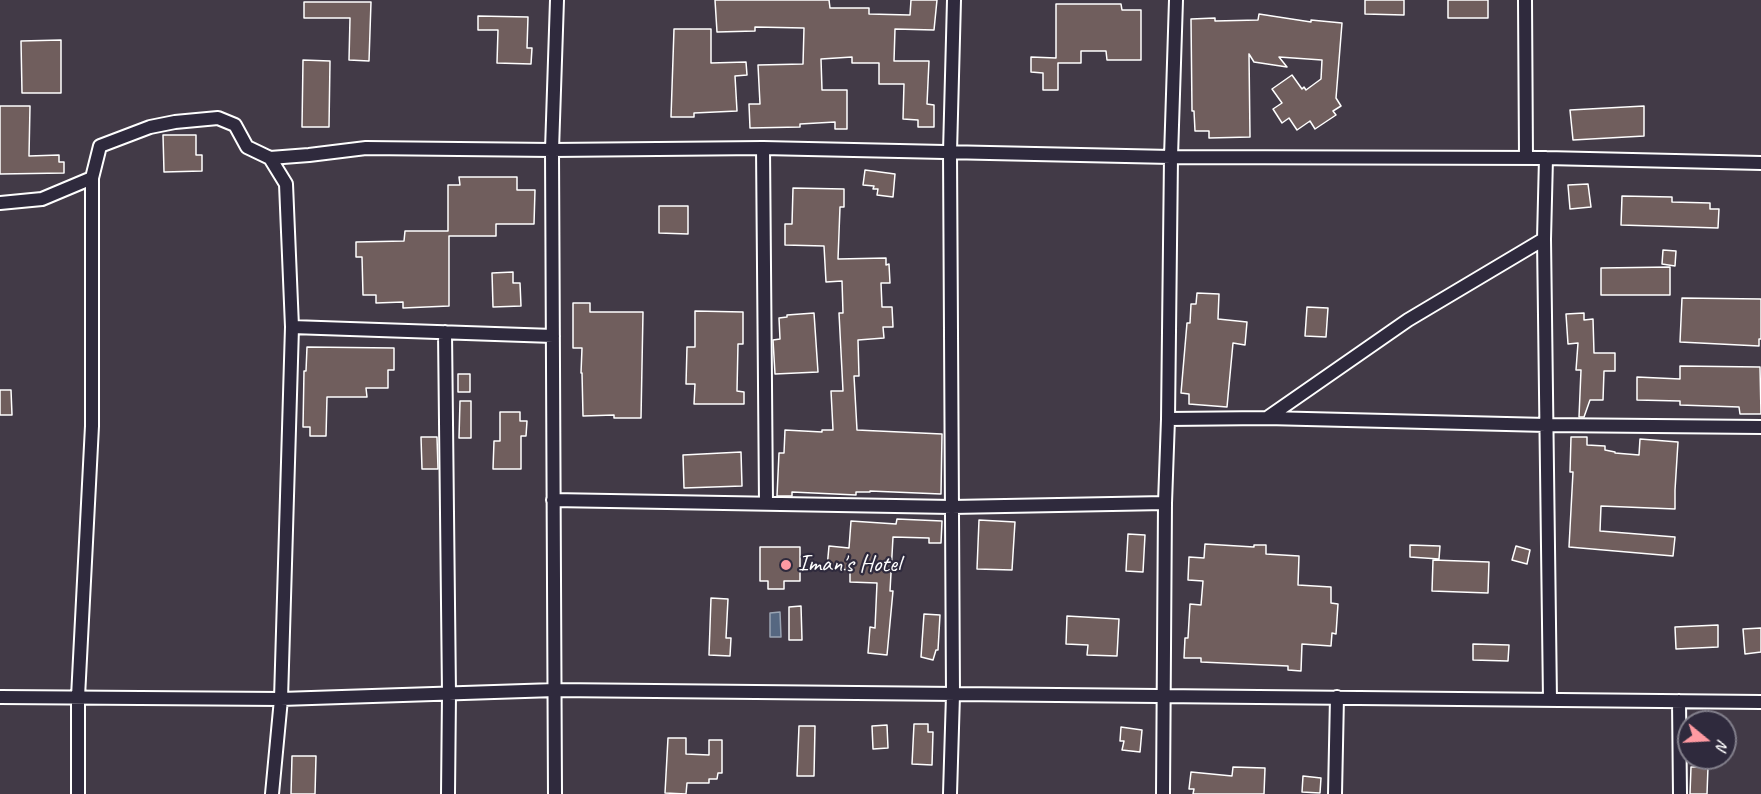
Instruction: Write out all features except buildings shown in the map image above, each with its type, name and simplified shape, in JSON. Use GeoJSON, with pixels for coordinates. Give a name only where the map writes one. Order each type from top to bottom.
{"type":"FeatureCollection","features":[{"type":"Feature","properties":{"kind":"street"},"geometry":{"type":"LineString","coordinates":[[555,794],[552,150],[557,0]]}},
{"type":"Feature","properties":{"kind":"street"},"geometry":{"type":"LineString","coordinates":[[950,794],[953,695],[950,152],[954,0]]}},
{"type":"Feature","properties":{"kind":"street"},"geometry":{"type":"LineString","coordinates":[[1163,794],[1165,503],[1176,0]]}},
{"type":"Feature","properties":{"kind":"street"},"geometry":{"type":"LineString","coordinates":[[1525,0],[1526,158]]}},
{"type":"Feature","properties":{"kind":"street"},"geometry":{"type":"LineString","coordinates":[[78,794],[78,697],[92,426],[92,178],[100,146],[150,127],[218,118],[235,125],[247,147],[270,158],[366,148],[552,150],[763,148],[1171,158],[1546,158],[1761,163]]}},
{"type":"Feature","properties":{"kind":"street"},"geometry":{"type":"LineString","coordinates":[[763,148],[766,504]]}},
{"type":"Feature","properties":{"kind":"street"},"geometry":{"type":"LineString","coordinates":[[270,158],[286,183],[292,327],[281,699],[272,794]]}},
{"type":"Feature","properties":{"kind":"street"},"geometry":{"type":"LineString","coordinates":[[1546,158],[1544,239],[1550,700]]}},
{"type":"Feature","properties":{"kind":"street"},"geometry":{"type":"LineString","coordinates":[[0,203],[42,199],[92,178]]}},
{"type":"Feature","properties":{"kind":"street"},"geometry":{"type":"LineString","coordinates":[[1267,418],[1408,320],[1544,239]]}},
{"type":"Feature","properties":{"kind":"street"},"geometry":{"type":"LineString","coordinates":[[292,327],[553,336]]}},
{"type":"Feature","properties":{"kind":"street"},"geometry":{"type":"LineString","coordinates":[[445,332],[448,794]]}},
{"type":"Feature","properties":{"kind":"street"},"geometry":{"type":"LineString","coordinates":[[1168,419],[1267,418],[1546,425],[1761,427]]}},
{"type":"Feature","properties":{"kind":"street"},"geometry":{"type":"LineString","coordinates":[[553,500],[952,507],[1165,503]]}},
{"type":"Feature","properties":{"kind":"street"},"geometry":{"type":"LineString","coordinates":[[0,697],[281,699],[555,690],[1761,702]]}},
{"type":"Feature","properties":{"kind":"street"},"geometry":{"type":"LineString","coordinates":[[1335,794],[1337,697]]}},
{"type":"Feature","properties":{"kind":"street"},"geometry":{"type":"LineString","coordinates":[[1679,701],[1680,794]]}},
{"type":"Feature","properties":{"kind":"water"},"geometry":{"type":"Polygon","coordinates":[[[780,612],[781,637],[770,637],[770,613],[780,612]]]}},
{"type":"Feature","properties":{"kind":"place","name":"Iman's Hotel"},"geometry":{"type":"Point","coordinates":[786,565]}}]}
